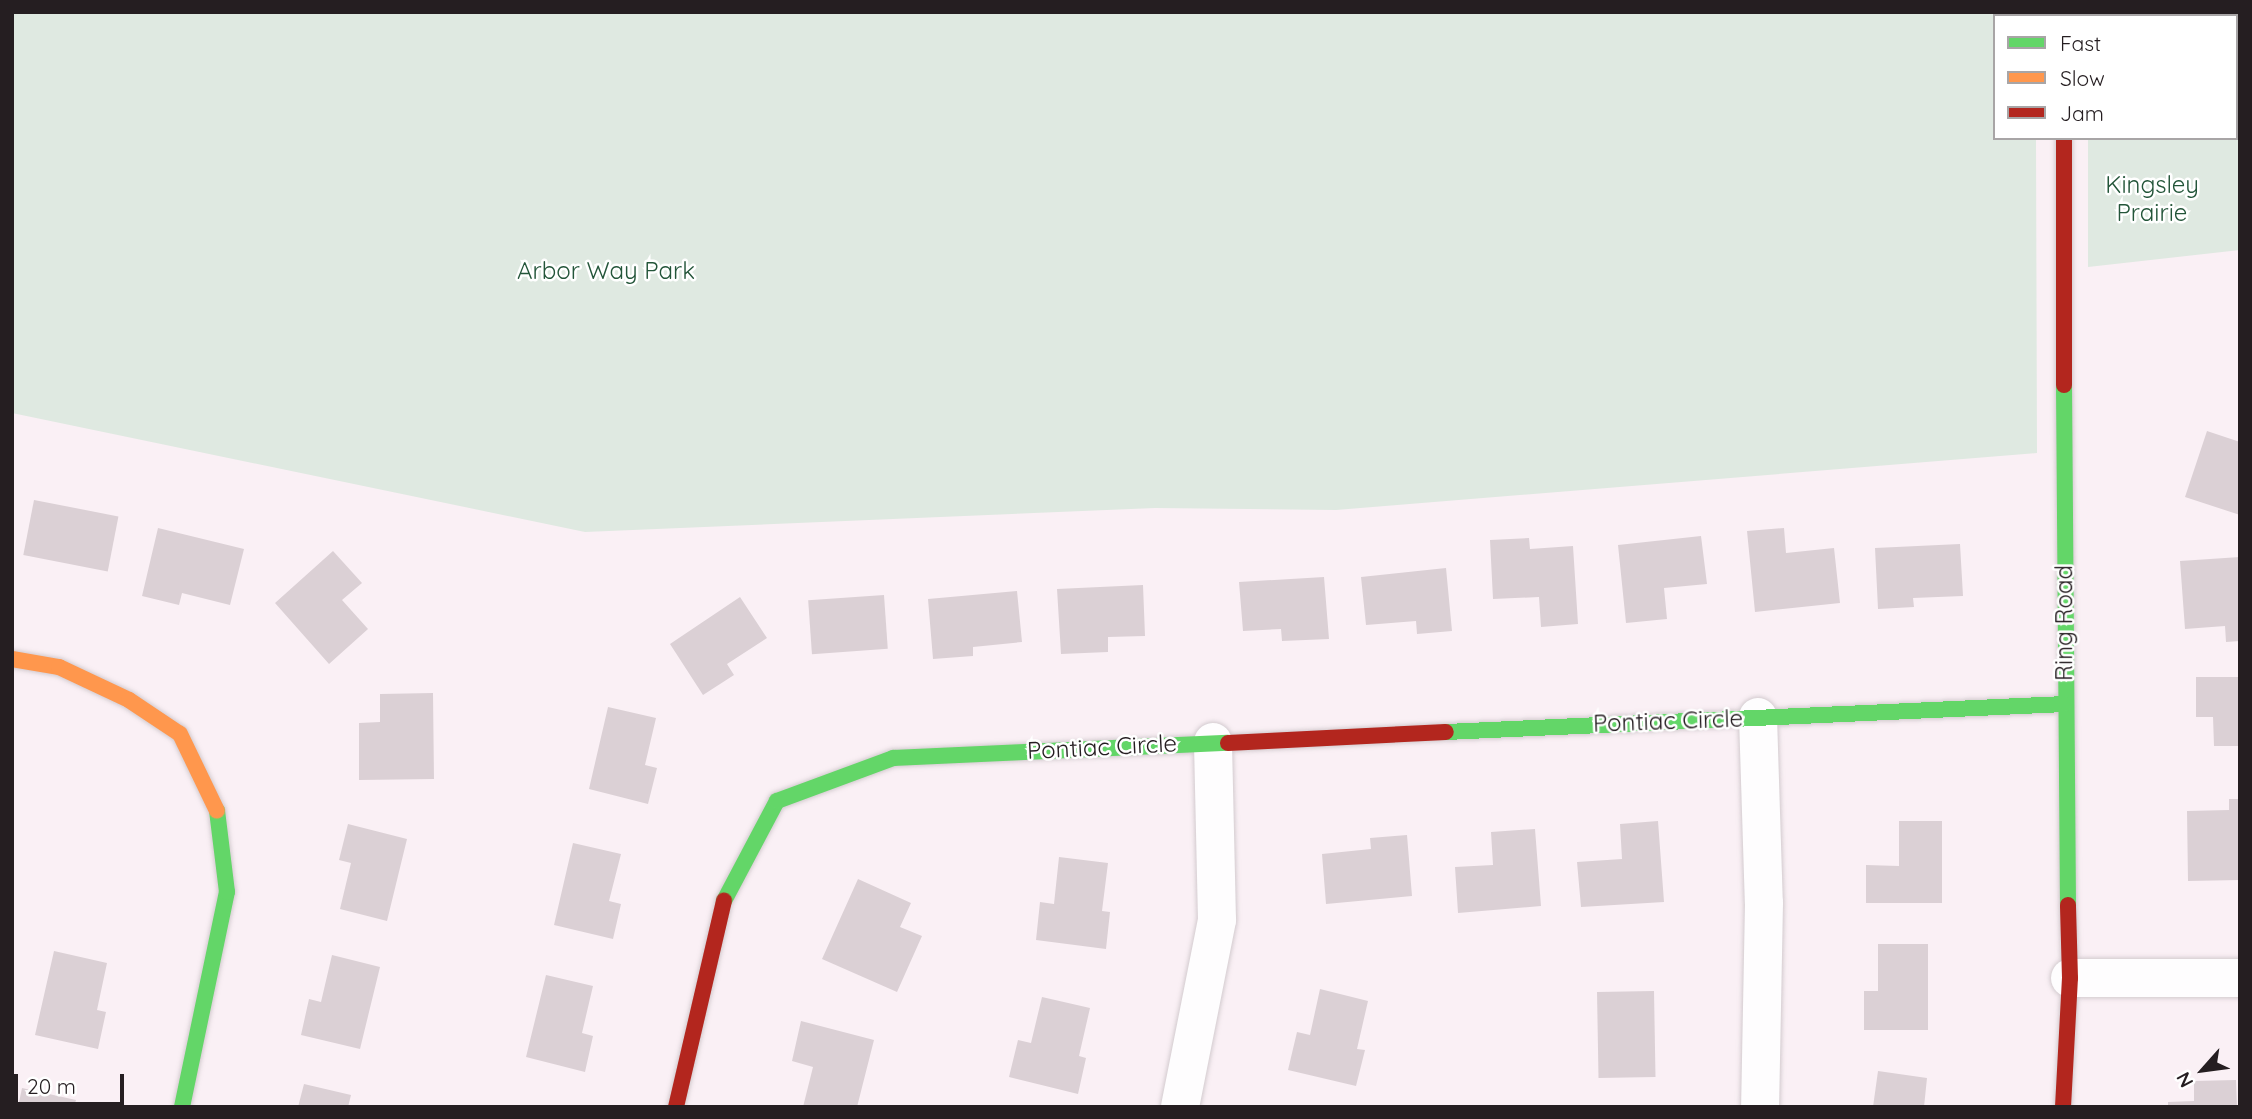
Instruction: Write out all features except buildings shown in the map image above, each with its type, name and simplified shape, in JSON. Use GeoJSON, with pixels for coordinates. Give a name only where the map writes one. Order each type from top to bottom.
{"type":"FeatureCollection","features":[{"type":"Feature","properties":{"kind":"street","name":"Ring Road"},"geometry":{"type":"LineString","coordinates":[[2063,1107],[2070,978],[2064,704],[2064,140]]}},
{"type":"Feature","properties":{"kind":"street"},"geometry":{"type":"LineString","coordinates":[[12,659],[60,667],[129,700],[180,734],[214,799],[223,838],[227,892],[182,1107]]}},
{"type":"Feature","properties":{"kind":"street","name":"Pontiac Circle"},"geometry":{"type":"LineString","coordinates":[[676,1107],[722,905],[778,802],[893,758],[2064,704]]}},
{"type":"Feature","properties":{"kind":"street","name":"Pontiac Circle"},"geometry":{"type":"LineString","coordinates":[[1758,717],[1764,903],[1760,1107]]}},
{"type":"Feature","properties":{"kind":"street"},"geometry":{"type":"LineString","coordinates":[[1180,1107],[1217,920],[1213,742]]}},
{"type":"Feature","properties":{"kind":"street"},"geometry":{"type":"LineString","coordinates":[[2070,978],[2240,978]]}},
{"type":"Feature","properties":{"kind":"green space","name":"Arbor Way Park"},"geometry":{"type":"Polygon","coordinates":[[[12,12],[2036,12],[1993,14],[1993,140],[2036,140],[2037,453],[1336,510],[1155,508],[585,532],[12,413],[12,12]]]}},
{"type":"Feature","properties":{"kind":"green space","name":"Kingsley Prairie"},"geometry":{"type":"Polygon","coordinates":[[[2088,12],[2240,12],[2240,250],[2088,267],[2088,140],[2238,140],[2238,14],[2088,12]]]}},
{"type":"Feature","properties":{"kind":"traffic: fast"},"geometry":{"type":"LineString","coordinates":[[2064,385],[2068,905]]}},
{"type":"Feature","properties":{"kind":"traffic: fast"},"geometry":{"type":"LineString","coordinates":[[1446,732],[2064,704]]}},
{"type":"Feature","properties":{"kind":"traffic: fast"},"geometry":{"type":"LineString","coordinates":[[724,901],[777,801],[893,758],[1228,743]]}},
{"type":"Feature","properties":{"kind":"traffic: fast"},"geometry":{"type":"LineString","coordinates":[[182,1107],[227,892],[217,811]]}},
{"type":"Feature","properties":{"kind":"traffic: slow"},"geometry":{"type":"LineString","coordinates":[[12,659],[59,667],[129,700],[180,734],[217,811]]}},
{"type":"Feature","properties":{"kind":"traffic: jam"},"geometry":{"type":"LineString","coordinates":[[2064,140],[2064,385]]}},
{"type":"Feature","properties":{"kind":"traffic: jam"},"geometry":{"type":"LineString","coordinates":[[1228,743],[1446,732]]}},
{"type":"Feature","properties":{"kind":"traffic: jam"},"geometry":{"type":"LineString","coordinates":[[676,1107],[724,901]]}},
{"type":"Feature","properties":{"kind":"traffic: jam"},"geometry":{"type":"LineString","coordinates":[[2063,1107],[2070,978],[2068,905]]}}]}
